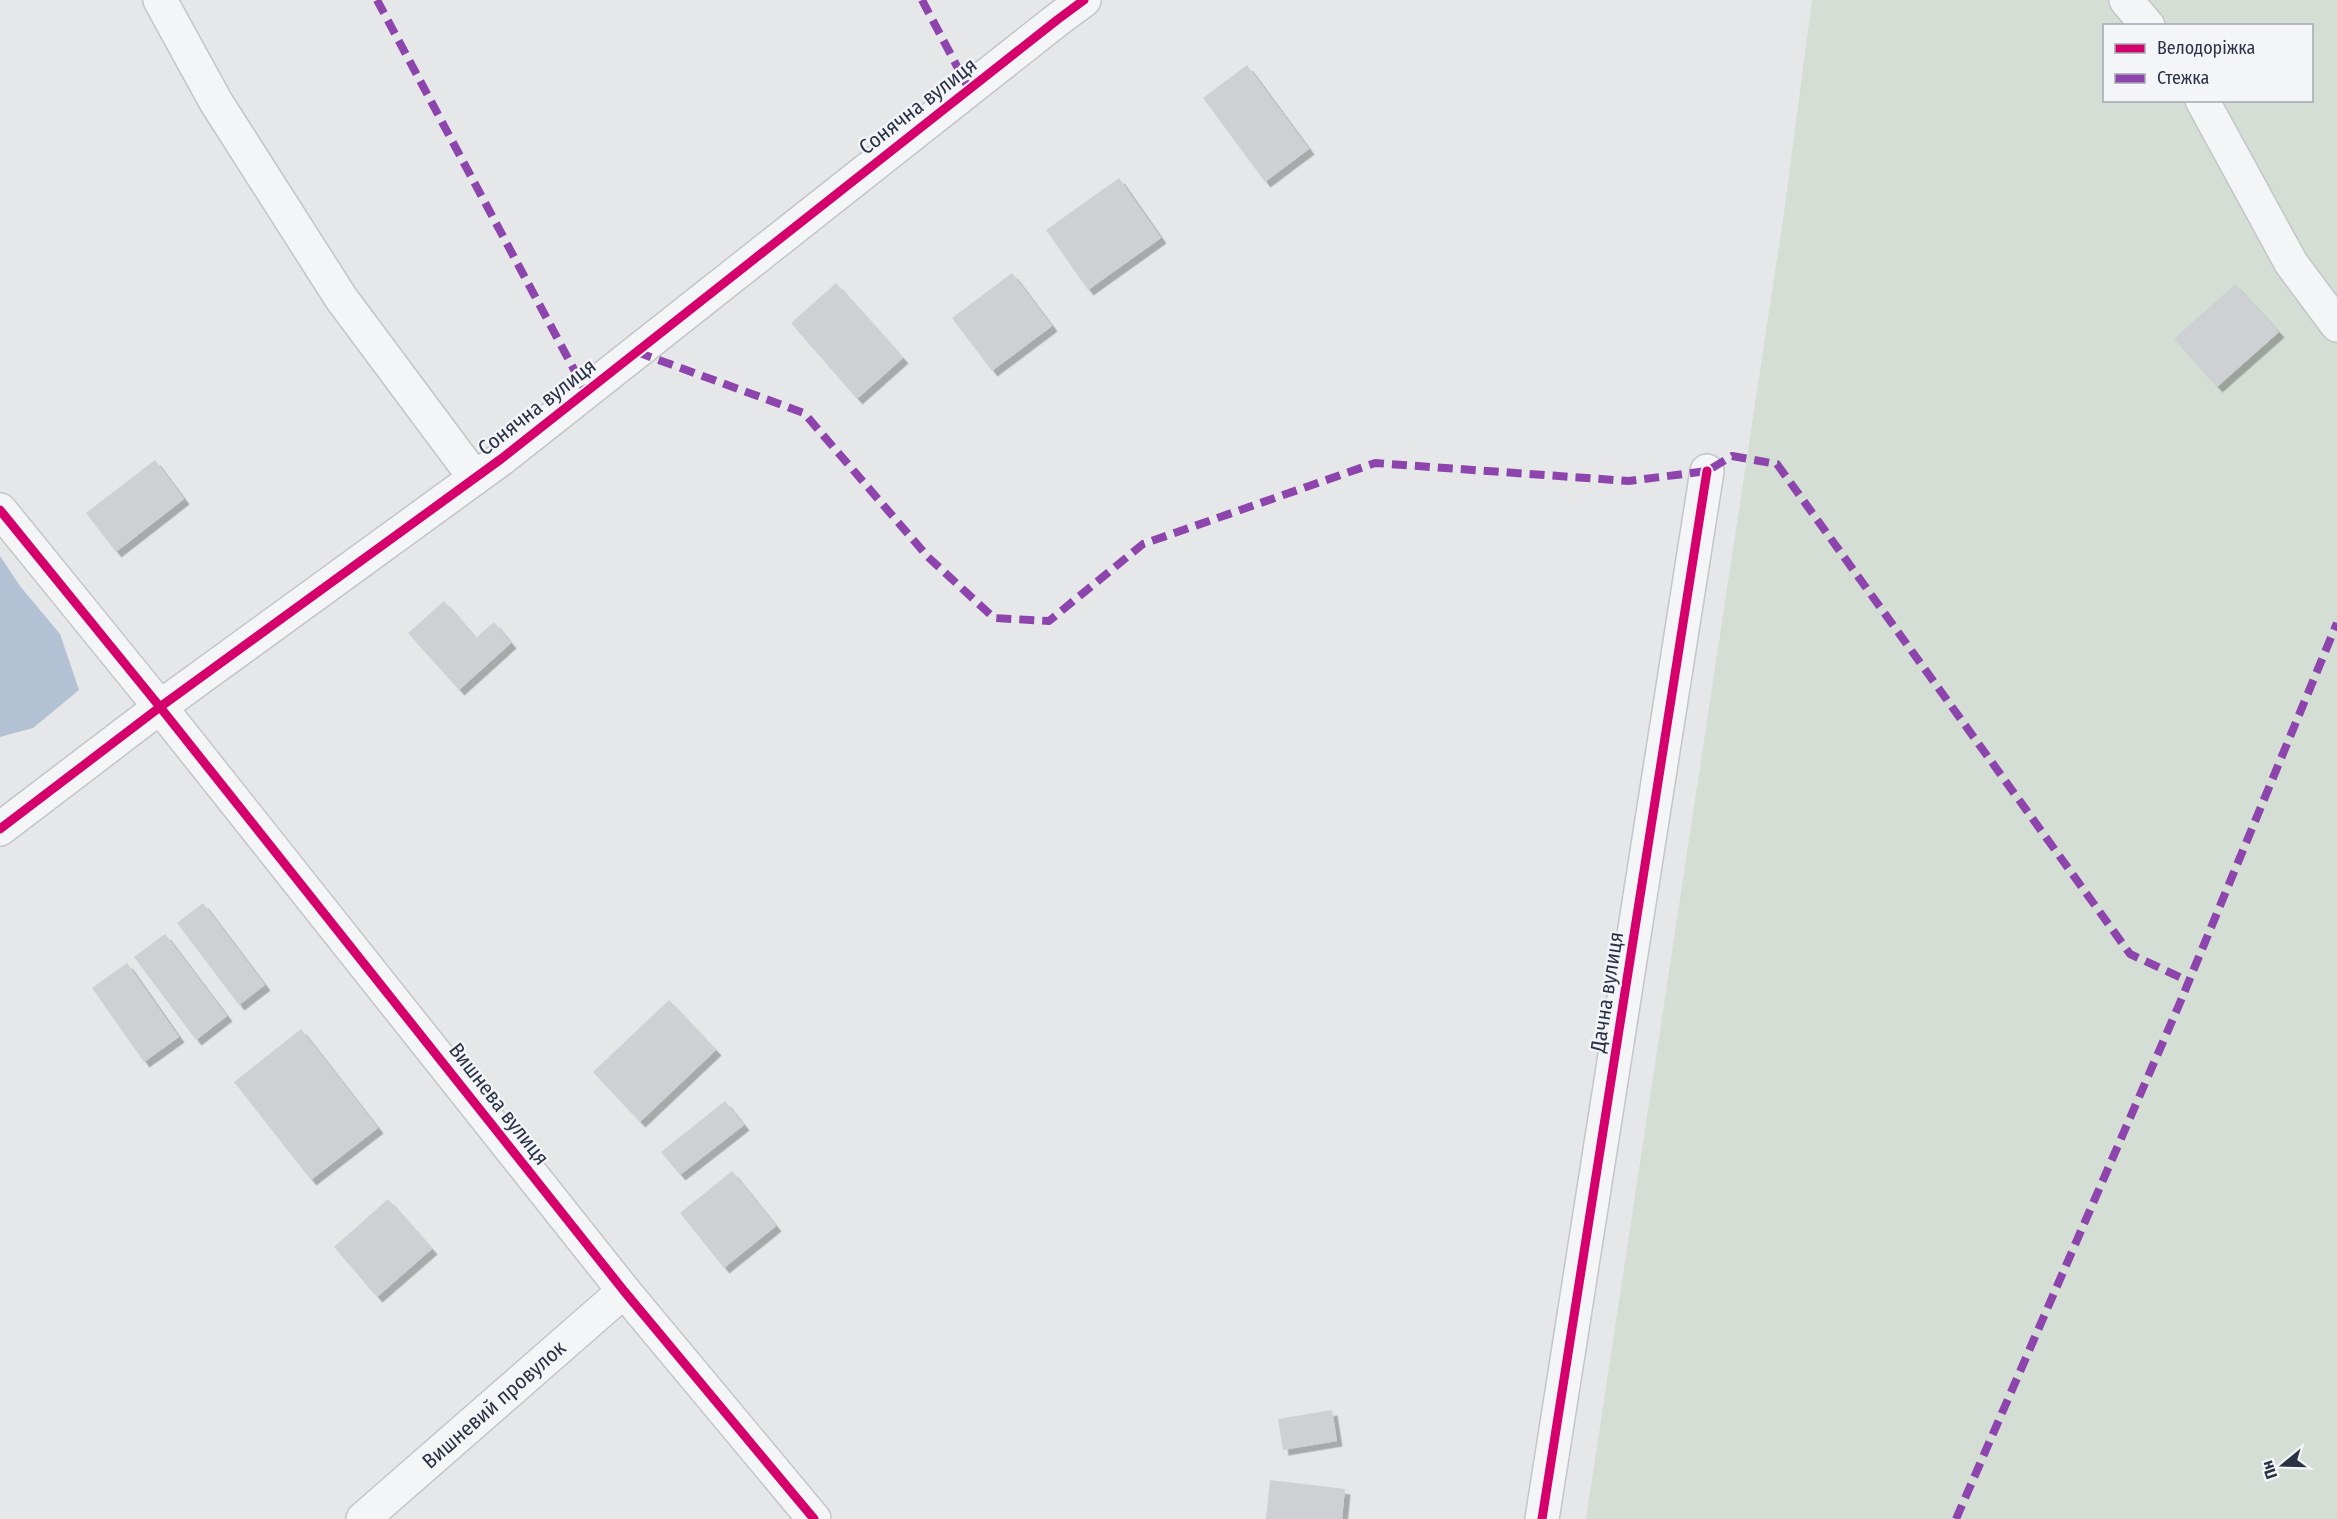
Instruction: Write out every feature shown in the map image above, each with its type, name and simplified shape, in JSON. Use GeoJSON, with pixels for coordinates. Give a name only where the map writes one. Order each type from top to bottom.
{"type":"FeatureCollection","features":[{"type":"Feature","properties":{"kind":"street"},"geometry":{"type":"LineString","coordinates":[[160,0],[216,102],[340,298],[475,478]]}},
{"type":"Feature","properties":{"kind":"street","name":"Сонячна вулиця"},"geometry":{"type":"LineString","coordinates":[[0,829],[160,707],[475,478],[1084,0]]}},
{"type":"Feature","properties":{"kind":"street"},"geometry":{"type":"LineString","coordinates":[[2126,0],[2146,24]]}},
{"type":"Feature","properties":{"kind":"street"},"geometry":{"type":"LineString","coordinates":[[2203,102],[2291,263],[2337,325]]}},
{"type":"Feature","properties":{"kind":"street","name":"Дачна вулиця"},"geometry":{"type":"LineString","coordinates":[[1542,1519],[1707,471]]}},
{"type":"Feature","properties":{"kind":"street","name":"Вишнева вулиця"},"geometry":{"type":"LineString","coordinates":[[0,510],[160,707],[624,1291],[814,1519]]}},
{"type":"Feature","properties":{"kind":"street","name":"Вишневий провулок"},"geometry":{"type":"LineString","coordinates":[[363,1519],[624,1291]]}},
{"type":"Feature","properties":{"kind":"shaded area"},"geometry":{"type":"Polygon","coordinates":[[[1812,0],[2337,0],[2337,1519],[1586,1519],[1784,213],[1812,0]]]}},
{"type":"Feature","properties":{"kind":"water"},"geometry":{"type":"Polygon","coordinates":[[[0,556],[20,586],[60,634],[79,690],[33,728],[0,737],[0,556]]]}},
{"type":"Feature","properties":{"kind":"building"},"geometry":{"type":"Polygon","coordinates":[[[1247,65],[1309,149],[1265,182],[1203,98],[1247,65]]]}},
{"type":"Feature","properties":{"kind":"building"},"geometry":{"type":"Polygon","coordinates":[[[1119,178],[1161,238],[1088,290],[1046,230],[1119,178]]]}},
{"type":"Feature","properties":{"kind":"building"},"geometry":{"type":"Polygon","coordinates":[[[1012,273],[1052,326],[992,371],[952,318],[1012,273]]]}},
{"type":"Feature","properties":{"kind":"building"},"geometry":{"type":"Polygon","coordinates":[[[836,283],[903,358],[857,399],[791,323],[836,283]]]}},
{"type":"Feature","properties":{"kind":"building"},"geometry":{"type":"Polygon","coordinates":[[[2235,284],[2279,332],[2217,387],[2174,339],[2235,284]]]}},
{"type":"Feature","properties":{"kind":"building"},"geometry":{"type":"Polygon","coordinates":[[[155,460],[184,499],[116,552],[86,513],[155,460]]]}},
{"type":"Feature","properties":{"kind":"building"},"geometry":{"type":"Polygon","coordinates":[[[444,601],[476,638],[494,622],[511,643],[459,690],[408,633],[444,601]]]}},
{"type":"Feature","properties":{"kind":"building"},"geometry":{"type":"Polygon","coordinates":[[[203,903],[265,985],[239,1005],[177,923],[203,903]]]}},
{"type":"Feature","properties":{"kind":"building"},"geometry":{"type":"Polygon","coordinates":[[[165,934],[227,1016],[196,1040],[134,957],[165,934]]]}},
{"type":"Feature","properties":{"kind":"building"},"geometry":{"type":"Polygon","coordinates":[[[127,963],[179,1037],[144,1062],[92,988],[127,963]]]}},
{"type":"Feature","properties":{"kind":"building"},"geometry":{"type":"Polygon","coordinates":[[[669,1000],[716,1050],[640,1122],[593,1072],[669,1000]]]}},
{"type":"Feature","properties":{"kind":"building"},"geometry":{"type":"Polygon","coordinates":[[[301,1029],[378,1128],[311,1180],[234,1082],[301,1029]]]}},
{"type":"Feature","properties":{"kind":"building"},"geometry":{"type":"Polygon","coordinates":[[[725,1101],[744,1125],[680,1175],[661,1152],[725,1101]]]}},
{"type":"Feature","properties":{"kind":"building"},"geometry":{"type":"Polygon","coordinates":[[[732,1171],[776,1226],[724,1268],[680,1213],[732,1171]]]}},
{"type":"Feature","properties":{"kind":"building"},"geometry":{"type":"Polygon","coordinates":[[[388,1199],[432,1249],[377,1297],[334,1247],[388,1199]]]}},
{"type":"Feature","properties":{"kind":"building"},"geometry":{"type":"Polygon","coordinates":[[[1332,1410],[1337,1441],[1283,1450],[1278,1419],[1332,1410]]]}},
{"type":"Feature","properties":{"kind":"building"},"geometry":{"type":"Polygon","coordinates":[[[1270,1480],[1345,1489],[1342,1519],[1266,1519],[1270,1480]]]}},
{"type":"Feature","properties":{"kind":"marked path"},"geometry":{"type":"LineString","coordinates":[[377,0],[586,392]]}},
{"type":"Feature","properties":{"kind":"marked path"},"geometry":{"type":"LineString","coordinates":[[922,0],[969,89]]}},
{"type":"Feature","properties":{"kind":"marked path"},"geometry":{"type":"LineString","coordinates":[[637,352],[804,413],[928,557],[994,618],[1049,621],[1143,544],[1375,463],[1629,481],[1707,471],[1732,456],[1777,464],[2130,954],[2188,981]]}},
{"type":"Feature","properties":{"kind":"marked path"},"geometry":{"type":"LineString","coordinates":[[1956,1519],[2179,1005],[2337,623]]}},
{"type":"Feature","properties":{"kind":"cycle path"},"geometry":{"type":"LineString","coordinates":[[0,829],[160,707],[501,459],[1084,0]]}},
{"type":"Feature","properties":{"kind":"cycle path"},"geometry":{"type":"LineString","coordinates":[[1542,1519],[1707,471]]}},
{"type":"Feature","properties":{"kind":"cycle path"},"geometry":{"type":"LineString","coordinates":[[0,510],[160,707],[624,1291],[814,1519]]}}]}
